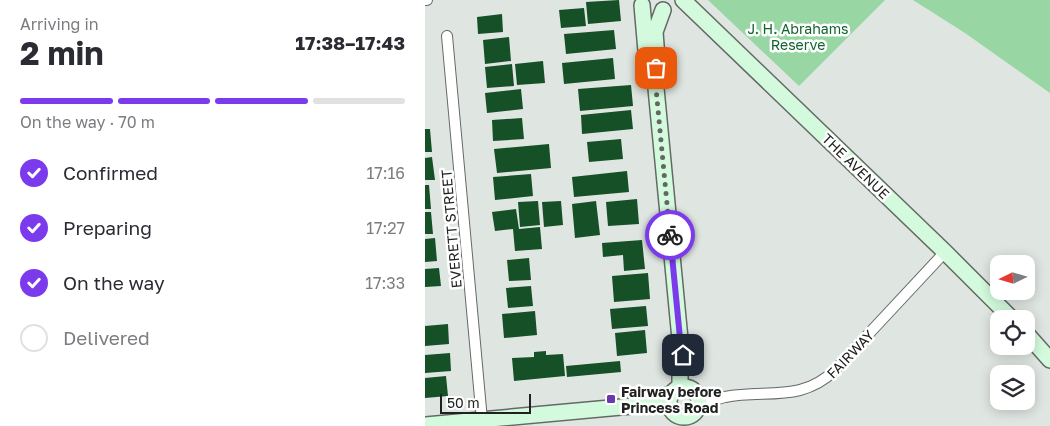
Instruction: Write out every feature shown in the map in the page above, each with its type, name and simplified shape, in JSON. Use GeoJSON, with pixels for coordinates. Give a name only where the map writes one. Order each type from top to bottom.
{"type":"FeatureCollection","features":[{"type":"Feature","properties":{"kind":"street","name":"THE AVENUE"},"geometry":{"type":"LineString","coordinates":[[683,0],[1003,310]]}},
{"type":"Feature","properties":{"kind":"street","name":"THE AVENUE"},"geometry":{"type":"LineString","coordinates":[[640,2],[650,10],[668,5],[699,15]]}},
{"type":"Feature","properties":{"kind":"street"},"geometry":{"type":"LineString","coordinates":[[640,2],[646,51],[655,78]]}},
{"type":"Feature","properties":{"kind":"street"},"geometry":{"type":"LineString","coordinates":[[425,425],[643,405],[686,406],[655,78],[657,58],[655,32],[668,5]]}},
{"type":"Feature","properties":{"kind":"street","name":"EVERETT STREET"},"geometry":{"type":"LineString","coordinates":[[447,36],[482,420]]}},
{"type":"Feature","properties":{"kind":"street","name":"FAIRWAY"},"geometry":{"type":"LineString","coordinates":[[686,406],[725,397],[803,391],[820,383],[835,370],[945,252]]}},
{"type":"Feature","properties":{"kind":"street"},"geometry":{"type":"LineString","coordinates":[[1035,341],[1050,352]]}},
{"type":"Feature","properties":{"kind":"street"},"geometry":{"type":"LineString","coordinates":[[1035,343],[1050,360]]}},
{"type":"Feature","properties":{"kind":"green space","name":"J. H. Abrahams Reserve"},"geometry":{"type":"Polygon","coordinates":[[[708,0],[885,0],[799,86],[708,0]]]}},
{"type":"Feature","properties":{"kind":"green space"},"geometry":{"type":"Polygon","coordinates":[[[913,0],[1050,0],[1050,93],[965,33],[913,0]]]}},
{"type":"Feature","properties":{"kind":"building"},"geometry":{"type":"Polygon","coordinates":[[[619,0],[621,21],[588,24],[586,2],[619,0]]]}},
{"type":"Feature","properties":{"kind":"building"},"geometry":{"type":"Polygon","coordinates":[[[584,8],[586,26],[561,28],[559,10],[584,8]]]}},
{"type":"Feature","properties":{"kind":"building"},"geometry":{"type":"Polygon","coordinates":[[[502,14],[503,32],[478,34],[477,17],[502,14]]]}},
{"type":"Feature","properties":{"kind":"building"},"geometry":{"type":"Polygon","coordinates":[[[614,30],[616,49],[566,54],[564,34],[614,30]]]}},
{"type":"Feature","properties":{"kind":"building"},"geometry":{"type":"Polygon","coordinates":[[[509,37],[511,61],[485,64],[483,40],[509,37]]]}},
{"type":"Feature","properties":{"kind":"building"},"geometry":{"type":"Polygon","coordinates":[[[613,58],[615,79],[564,84],[562,63],[613,58]]]}},
{"type":"Feature","properties":{"kind":"building"},"geometry":{"type":"Polygon","coordinates":[[[543,61],[545,83],[517,85],[515,64],[543,61]]]}},
{"type":"Feature","properties":{"kind":"building"},"geometry":{"type":"Polygon","coordinates":[[[512,64],[514,86],[487,88],[485,67],[512,64]]]}},
{"type":"Feature","properties":{"kind":"building"},"geometry":{"type":"Polygon","coordinates":[[[631,85],[633,106],[580,111],[578,89],[631,85]]]}},
{"type":"Feature","properties":{"kind":"building"},"geometry":{"type":"Polygon","coordinates":[[[521,89],[523,109],[487,113],[485,93],[521,89]]]}},
{"type":"Feature","properties":{"kind":"building"},"geometry":{"type":"Polygon","coordinates":[[[631,110],[633,129],[582,134],[581,115],[631,110]]]}},
{"type":"Feature","properties":{"kind":"building"},"geometry":{"type":"Polygon","coordinates":[[[522,118],[524,139],[493,141],[492,120],[522,118]]]}},
{"type":"Feature","properties":{"kind":"building"},"geometry":{"type":"Polygon","coordinates":[[[425,129],[430,129],[432,152],[425,152],[425,129]]]}},
{"type":"Feature","properties":{"kind":"building"},"geometry":{"type":"Polygon","coordinates":[[[621,139],[623,159],[589,162],[587,142],[621,139]]]}},
{"type":"Feature","properties":{"kind":"building"},"geometry":{"type":"Polygon","coordinates":[[[549,144],[551,168],[497,173],[494,149],[549,144]]]}},
{"type":"Feature","properties":{"kind":"building"},"geometry":{"type":"Polygon","coordinates":[[[432,157],[435,180],[425,180],[425,158],[432,157]]]}},
{"type":"Feature","properties":{"kind":"building"},"geometry":{"type":"Polygon","coordinates":[[[627,171],[629,192],[574,197],[572,177],[627,171]]]}},
{"type":"Feature","properties":{"kind":"building"},"geometry":{"type":"Polygon","coordinates":[[[531,174],[533,196],[495,200],[493,177],[531,174]]]}},
{"type":"Feature","properties":{"kind":"building"},"geometry":{"type":"Polygon","coordinates":[[[425,185],[429,185],[431,209],[425,209],[425,185]]]}},
{"type":"Feature","properties":{"kind":"building"},"geometry":{"type":"Polygon","coordinates":[[[637,199],[639,224],[608,226],[606,202],[637,199]]]}},
{"type":"Feature","properties":{"kind":"building"},"geometry":{"type":"Polygon","coordinates":[[[538,201],[540,225],[520,227],[518,202],[538,201]]]}},
{"type":"Feature","properties":{"kind":"building"},"geometry":{"type":"Polygon","coordinates":[[[561,201],[563,225],[544,227],[542,202],[561,201]]]}},
{"type":"Feature","properties":{"kind":"building"},"geometry":{"type":"Polygon","coordinates":[[[596,201],[600,235],[575,238],[572,204],[596,201]]]}},
{"type":"Feature","properties":{"kind":"building"},"geometry":{"type":"Polygon","coordinates":[[[516,209],[519,229],[540,227],[542,249],[515,251],[513,229],[495,231],[492,212],[516,209]]]}},
{"type":"Feature","properties":{"kind":"building"},"geometry":{"type":"Polygon","coordinates":[[[425,212],[431,212],[433,234],[425,234],[425,212]]]}},
{"type":"Feature","properties":{"kind":"building"},"geometry":{"type":"Polygon","coordinates":[[[435,238],[437,261],[425,262],[425,239],[435,238]]]}},
{"type":"Feature","properties":{"kind":"building"},"geometry":{"type":"Polygon","coordinates":[[[642,240],[645,269],[624,271],[623,255],[603,257],[602,243],[642,240]]]}},
{"type":"Feature","properties":{"kind":"building"},"geometry":{"type":"Polygon","coordinates":[[[529,258],[531,280],[509,281],[507,260],[529,258]]]}},
{"type":"Feature","properties":{"kind":"building"},"geometry":{"type":"Polygon","coordinates":[[[439,268],[441,286],[425,287],[425,269],[439,268]]]}},
{"type":"Feature","properties":{"kind":"building"},"geometry":{"type":"Polygon","coordinates":[[[648,273],[650,299],[614,302],[612,276],[648,273]]]}},
{"type":"Feature","properties":{"kind":"building"},"geometry":{"type":"Polygon","coordinates":[[[531,286],[533,306],[508,308],[506,288],[531,286]]]}},
{"type":"Feature","properties":{"kind":"building"},"geometry":{"type":"Polygon","coordinates":[[[646,306],[648,326],[612,329],[610,309],[646,306]]]}},
{"type":"Feature","properties":{"kind":"building"},"geometry":{"type":"Polygon","coordinates":[[[535,311],[537,335],[504,338],[502,314],[535,311]]]}},
{"type":"Feature","properties":{"kind":"building"},"geometry":{"type":"Polygon","coordinates":[[[448,324],[449,344],[425,346],[425,326],[448,324]]]}},
{"type":"Feature","properties":{"kind":"building"},"geometry":{"type":"Polygon","coordinates":[[[645,330],[647,353],[617,356],[615,333],[645,330]]]}},
{"type":"Feature","properties":{"kind":"building"},"geometry":{"type":"Polygon","coordinates":[[[546,351],[546,355],[563,354],[565,376],[514,381],[512,358],[534,357],[534,352],[546,351]]]}},
{"type":"Feature","properties":{"kind":"building"},"geometry":{"type":"Polygon","coordinates":[[[450,353],[451,371],[425,373],[425,355],[450,353]]]}},
{"type":"Feature","properties":{"kind":"building"},"geometry":{"type":"Polygon","coordinates":[[[620,361],[621,372],[567,377],[566,366],[620,361]]]}},
{"type":"Feature","properties":{"kind":"building"},"geometry":{"type":"Polygon","coordinates":[[[446,376],[448,396],[425,398],[425,378],[446,376]]]}},
{"type":"Feature","properties":{"kind":"way so far"},"geometry":{"type":"LineString","coordinates":[[656,68],[655,78],[670,235]]}},
{"type":"Feature","properties":{"kind":"place","name":"Fairway before Princess Road"},"geometry":{"type":"Point","coordinates":[611,399]}},
{"type":"Feature","properties":{"kind":"route"},"geometry":{"type":"LineString","coordinates":[[670,235],[683,355]]}}]}
